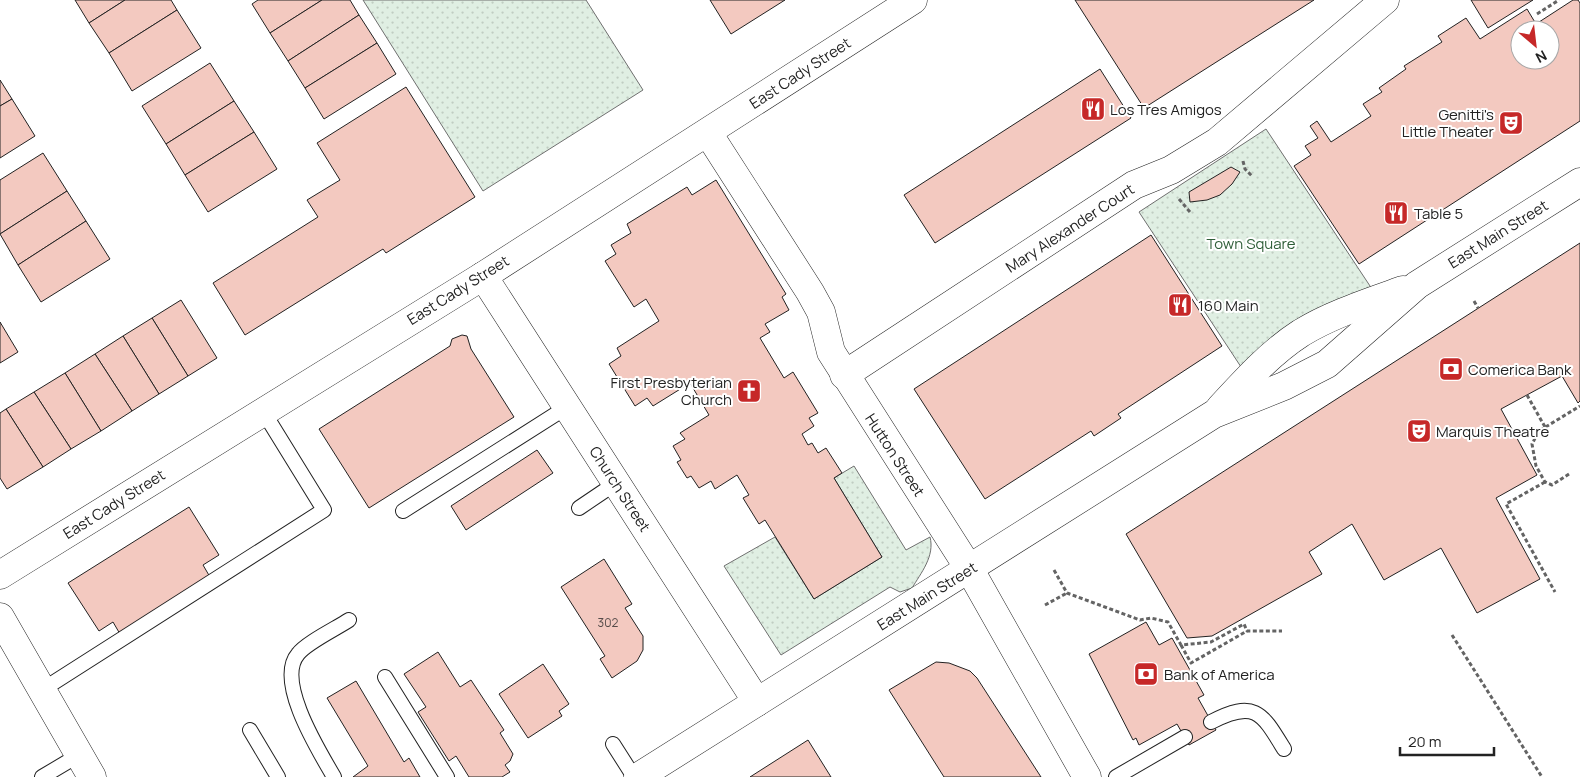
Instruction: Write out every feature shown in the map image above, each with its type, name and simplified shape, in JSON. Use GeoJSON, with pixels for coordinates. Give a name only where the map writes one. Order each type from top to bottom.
{"type":"FeatureCollection","features":[{"type":"Feature","properties":{"kind":"street","name":"East Cady Street"},"geometry":{"type":"LineString","coordinates":[[0,575],[482,276],[913,0]]}},
{"type":"Feature","properties":{"kind":"street","name":"Mary Alexander Court"},"geometry":{"type":"LineString","coordinates":[[844,375],[1134,185],[1171,170],[1217,142],[1385,0]]}},
{"type":"Feature","properties":{"kind":"street","name":"Hutton Street"},"geometry":{"type":"LineString","coordinates":[[708,133],[810,292],[821,312],[831,352],[844,375],[970,570],[1088,777]]}},
{"type":"Feature","properties":{"kind":"street","name":"East Main Street"},"geometry":{"type":"LineString","coordinates":[[638,777],[970,570],[1214,414],[1284,386],[1327,364],[1416,285],[1580,182]]}},
{"type":"Feature","properties":{"kind":"street","name":"Church Street"},"geometry":{"type":"LineString","coordinates":[[482,276],[758,702]]}},
{"type":"Feature","properties":{"kind":"street","name":"East Main Street"},"geometry":{"type":"LineString","coordinates":[[1214,414],[1264,361],[1302,333],[1337,316],[1416,285]]}},
{"type":"Feature","properties":{"kind":"street"},"geometry":{"type":"LineString","coordinates":[[0,617],[86,766]]}},
{"type":"Feature","properties":{"kind":"lane"},"geometry":{"type":"LineString","coordinates":[[404,511],[567,406]]}},
{"type":"Feature","properties":{"kind":"lane"},"geometry":{"type":"LineString","coordinates":[[42,690],[324,510],[263,411]]}},
{"type":"Feature","properties":{"kind":"lane"},"geometry":{"type":"LineString","coordinates":[[579,508],[616,483]]}},
{"type":"Feature","properties":{"kind":"lane"},"geometry":{"type":"LineString","coordinates":[[334,777],[298,710],[292,663],[299,652],[349,620]]}},
{"type":"Feature","properties":{"kind":"lane"},"geometry":{"type":"LineString","coordinates":[[385,678],[447,777]]}},
{"type":"Feature","properties":{"kind":"lane"},"geometry":{"type":"LineString","coordinates":[[1211,722],[1244,710],[1253,711],[1268,722],[1284,750]]}},
{"type":"Feature","properties":{"kind":"lane"},"geometry":{"type":"LineString","coordinates":[[250,730],[278,777]]}},
{"type":"Feature","properties":{"kind":"lane"},"geometry":{"type":"LineString","coordinates":[[1116,777],[1185,737]]}},
{"type":"Feature","properties":{"kind":"lane"},"geometry":{"type":"LineString","coordinates":[[613,744],[634,777]]}},
{"type":"Feature","properties":{"kind":"lane"},"geometry":{"type":"LineString","coordinates":[[42,777],[86,766]]}},
{"type":"Feature","properties":{"kind":"path"},"geometry":{"type":"LineString","coordinates":[[1537,14],[1559,0]]}},
{"type":"Feature","properties":{"kind":"path"},"geometry":{"type":"LineString","coordinates":[[1474,301],[1478,308]]}},
{"type":"Feature","properties":{"kind":"path"},"geometry":{"type":"LineString","coordinates":[[1527,395],[1545,427]]}},
{"type":"Feature","properties":{"kind":"path"},"geometry":{"type":"LineString","coordinates":[[1570,474],[1552,485],[1545,482],[1536,466],[1532,444],[1539,431],[1580,406]]}},
{"type":"Feature","properties":{"kind":"path"},"geometry":{"type":"LineString","coordinates":[[1545,482],[1506,504],[1555,592]]}},
{"type":"Feature","properties":{"kind":"path"},"geometry":{"type":"LineString","coordinates":[[1054,570],[1067,593],[1140,620],[1151,618],[1168,622],[1191,662],[1247,631],[1282,631]]}},
{"type":"Feature","properties":{"kind":"path"},"geometry":{"type":"LineString","coordinates":[[1044,605],[1067,593]]}},
{"type":"Feature","properties":{"kind":"path"},"geometry":{"type":"LineString","coordinates":[[1181,645],[1211,642],[1244,624],[1247,631]]}},
{"type":"Feature","properties":{"kind":"path"},"geometry":{"type":"LineString","coordinates":[[1452,635],[1542,777]]}},
{"type":"Feature","properties":{"kind":"green space"},"geometry":{"type":"Polygon","coordinates":[[[363,0],[586,0],[643,90],[483,191],[363,0]]]}},
{"type":"Feature","properties":{"kind":"green space","name":"Town Square"},"geometry":{"type":"Polygon","coordinates":[[[1266,129],[1372,289],[1245,373],[1139,212],[1266,129]]]}},
{"type":"Feature","properties":{"kind":"green space"},"geometry":{"type":"Polygon","coordinates":[[[854,466],[906,550],[930,537],[931,551],[929,558],[912,588],[900,592],[890,587],[781,655],[724,566],[775,537],[814,599],[882,557],[834,478],[854,466]]]}},
{"type":"Feature","properties":{"kind":"building"},"geometry":{"type":"Polygon","coordinates":[[[75,0],[125,0],[89,23],[75,0]]]}},
{"type":"Feature","properties":{"kind":"building"},"geometry":{"type":"Polygon","coordinates":[[[125,0],[171,0],[177,10],[109,53],[89,23],[125,0]]]}},
{"type":"Feature","properties":{"kind":"building"},"geometry":{"type":"Polygon","coordinates":[[[258,0],[322,0],[270,33],[252,4],[258,0]]]}},
{"type":"Feature","properties":{"kind":"building"},"geometry":{"type":"Polygon","coordinates":[[[322,0],[350,0],[359,15],[288,61],[270,33],[322,0]]]}},
{"type":"Feature","properties":{"kind":"building"},"geometry":{"type":"Polygon","coordinates":[[[710,0],[785,0],[731,34],[710,0]]]}},
{"type":"Feature","properties":{"kind":"building"},"geometry":{"type":"Polygon","coordinates":[[[1075,0],[1314,0],[1144,108],[1075,0]]]}},
{"type":"Feature","properties":{"kind":"building"},"geometry":{"type":"Polygon","coordinates":[[[1471,0],[1533,0],[1488,28],[1471,0]]]}},
{"type":"Feature","properties":{"kind":"building"},"geometry":{"type":"Polygon","coordinates":[[[1573,0],[1578,0],[1580,3],[1580,121],[1359,264],[1294,166],[1311,155],[1305,146],[1318,138],[1310,126],[1317,121],[1331,142],[1371,116],[1363,104],[1382,92],[1379,88],[1406,69],[1404,66],[1442,42],[1438,36],[1466,18],[1480,39],[1527,9],[1534,20],[1510,20],[1510,70],[1560,70],[1560,20],[1542,20],[1573,0]]]}},
{"type":"Feature","properties":{"kind":"building"},"geometry":{"type":"Polygon","coordinates":[[[177,10],[201,48],[132,91],[109,53],[177,10]]]}},
{"type":"Feature","properties":{"kind":"building"},"geometry":{"type":"Polygon","coordinates":[[[359,15],[377,43],[305,88],[288,61],[359,15]]]}},
{"type":"Feature","properties":{"kind":"building"},"geometry":{"type":"Polygon","coordinates":[[[377,43],[396,74],[324,119],[305,88],[377,43]]]}},
{"type":"Feature","properties":{"kind":"building"},"geometry":{"type":"Polygon","coordinates":[[[210,63],[234,101],[166,144],[142,106],[210,63]]]}},
{"type":"Feature","properties":{"kind":"building"},"geometry":{"type":"Polygon","coordinates":[[[1100,69],[1131,118],[935,243],[904,195],[1100,69]]]}},
{"type":"Feature","properties":{"kind":"building"},"geometry":{"type":"Polygon","coordinates":[[[0,80],[12,99],[0,106],[0,80]]]}},
{"type":"Feature","properties":{"kind":"building"},"geometry":{"type":"Polygon","coordinates":[[[406,87],[475,197],[386,253],[383,249],[245,335],[213,283],[318,217],[307,200],[340,180],[317,143],[406,87]]]}},
{"type":"Feature","properties":{"kind":"building"},"geometry":{"type":"Polygon","coordinates":[[[12,99],[35,136],[0,158],[0,106],[12,99]]]}},
{"type":"Feature","properties":{"kind":"building"},"geometry":{"type":"Polygon","coordinates":[[[234,101],[254,132],[185,175],[166,144],[234,101]]]}},
{"type":"Feature","properties":{"kind":"building"},"geometry":{"type":"Polygon","coordinates":[[[254,132],[277,169],[208,212],[185,175],[254,132]]]}},
{"type":"Feature","properties":{"kind":"building"},"geometry":{"type":"Polygon","coordinates":[[[43,153],[67,191],[0,234],[0,180],[43,153]]]}},
{"type":"Feature","properties":{"kind":"building"},"geometry":{"type":"Polygon","coordinates":[[[1231,167],[1240,172],[1232,184],[1220,195],[1207,200],[1190,202],[1189,192],[1231,167]]]}},
{"type":"Feature","properties":{"kind":"building","name":"First Presbyterian Church"},"geometry":{"type":"Polygon","coordinates":[[[716,180],[786,294],[782,297],[789,310],[765,324],[770,332],[760,338],[784,378],[793,372],[818,413],[809,418],[814,426],[802,434],[808,445],[812,443],[818,453],[826,448],[842,473],[834,478],[882,557],[814,599],[765,520],[759,524],[743,498],[749,495],[737,475],[715,489],[711,481],[699,488],[691,476],[687,478],[677,462],[681,460],[673,446],[685,439],[680,433],[709,415],[690,383],[653,406],[647,398],[635,406],[609,364],[621,356],[617,348],[659,321],[646,299],[634,307],[605,261],[616,254],[611,245],[631,233],[627,224],[687,187],[692,195],[716,180]]]}},
{"type":"Feature","properties":{"kind":"building"},"geometry":{"type":"Polygon","coordinates":[[[67,191],[86,221],[18,265],[0,234],[67,191]]]}},
{"type":"Feature","properties":{"kind":"building"},"geometry":{"type":"Polygon","coordinates":[[[86,221],[110,259],[41,302],[18,265],[86,221]]]}},
{"type":"Feature","properties":{"kind":"building"},"geometry":{"type":"Polygon","coordinates":[[[1151,235],[1222,346],[1118,414],[1121,418],[1094,436],[1091,431],[985,499],[914,389],[1151,235]]]}},
{"type":"Feature","properties":{"kind":"building"},"geometry":{"type":"Polygon","coordinates":[[[1580,243],[1580,401],[1578,403],[1562,376],[1501,409],[1537,475],[1496,498],[1540,579],[1477,613],[1441,548],[1384,580],[1352,524],[1309,552],[1322,574],[1212,636],[1187,638],[1126,534],[1580,243]]]}},
{"type":"Feature","properties":{"kind":"building"},"geometry":{"type":"Polygon","coordinates":[[[181,300],[217,358],[188,376],[152,318],[181,300]]]}},
{"type":"Feature","properties":{"kind":"building"},"geometry":{"type":"Polygon","coordinates":[[[152,318],[188,376],[159,394],[123,336],[152,318]]]}},
{"type":"Feature","properties":{"kind":"building"},"geometry":{"type":"Polygon","coordinates":[[[0,322],[18,352],[0,363],[0,322]]]}},
{"type":"Feature","properties":{"kind":"building"},"geometry":{"type":"Polygon","coordinates":[[[462,335],[467,336],[471,349],[514,417],[369,508],[319,429],[450,346],[452,339],[462,335]]]}},
{"type":"Feature","properties":{"kind":"building"},"geometry":{"type":"Polygon","coordinates":[[[123,336],[159,394],[132,411],[95,354],[123,336]]]}},
{"type":"Feature","properties":{"kind":"building"},"geometry":{"type":"Polygon","coordinates":[[[95,354],[132,411],[101,431],[65,373],[95,354]]]}},
{"type":"Feature","properties":{"kind":"building"},"geometry":{"type":"Polygon","coordinates":[[[65,373],[101,431],[71,449],[34,392],[65,373]]]}},
{"type":"Feature","properties":{"kind":"building"},"geometry":{"type":"Polygon","coordinates":[[[34,392],[71,449],[43,467],[6,409],[34,392]]]}},
{"type":"Feature","properties":{"kind":"building"},"geometry":{"type":"Polygon","coordinates":[[[6,409],[43,467],[7,489],[0,478],[0,413],[6,409]]]}},
{"type":"Feature","properties":{"kind":"building"},"geometry":{"type":"Polygon","coordinates":[[[537,450],[553,473],[466,530],[451,506],[537,450]]]}},
{"type":"Feature","properties":{"kind":"building"},"geometry":{"type":"Polygon","coordinates":[[[189,507],[219,555],[203,565],[210,577],[120,634],[113,622],[99,631],[68,583],[189,507]]]}},
{"type":"Feature","properties":{"kind":"building"},"geometry":{"type":"Polygon","coordinates":[[[604,559],[632,604],[625,608],[643,636],[643,650],[637,661],[612,678],[600,659],[605,656],[561,587],[604,559]]]}},
{"type":"Feature","properties":{"kind":"building","name":"Bank of America"},"geometry":{"type":"Polygon","coordinates":[[[1146,622],[1159,645],[1172,638],[1204,695],[1198,698],[1216,730],[1189,745],[1177,724],[1139,745],[1136,738],[1133,740],[1089,654],[1146,622]]]}},
{"type":"Feature","properties":{"kind":"building"},"geometry":{"type":"Polygon","coordinates":[[[438,652],[460,687],[471,680],[504,730],[500,733],[513,754],[510,761],[505,765],[510,772],[502,777],[469,777],[456,756],[449,761],[418,712],[426,707],[404,674],[438,652]]]}},
{"type":"Feature","properties":{"kind":"building"},"geometry":{"type":"Polygon","coordinates":[[[936,662],[949,663],[970,671],[977,678],[1041,777],[944,777],[889,690],[936,662]]]}},
{"type":"Feature","properties":{"kind":"building"},"geometry":{"type":"Polygon","coordinates":[[[543,664],[569,704],[559,711],[562,716],[528,738],[499,694],[543,664]]]}},
{"type":"Feature","properties":{"kind":"building"},"geometry":{"type":"Polygon","coordinates":[[[356,681],[404,762],[409,758],[420,777],[353,777],[368,766],[327,698],[356,681]]]}},
{"type":"Feature","properties":{"kind":"building"},"geometry":{"type":"Polygon","coordinates":[[[808,740],[831,777],[750,777],[808,740]]]}},
{"type":"Feature","properties":{"kind":"place","name":"Los Tres Amigos"},"geometry":{"type":"Point","coordinates":[1093,109]}},
{"type":"Feature","properties":{"kind":"place","name":"Genitti's Little Theater"},"geometry":{"type":"Point","coordinates":[1511,123]}},
{"type":"Feature","properties":{"kind":"place","name":"Table 5"},"geometry":{"type":"Point","coordinates":[1396,213]}},
{"type":"Feature","properties":{"kind":"place","name":"160 Main"},"geometry":{"type":"Point","coordinates":[1180,305]}},
{"type":"Feature","properties":{"kind":"place","name":"Comerica Bank"},"geometry":{"type":"Point","coordinates":[1451,369]}},
{"type":"Feature","properties":{"kind":"place","name":"First Presbyterian Church"},"geometry":{"type":"Point","coordinates":[749,391]}},
{"type":"Feature","properties":{"kind":"place","name":"Marquis Theatre"},"geometry":{"type":"Point","coordinates":[1419,431]}},
{"type":"Feature","properties":{"kind":"place","name":"Bank of America"},"geometry":{"type":"Point","coordinates":[1146,674]}}]}
